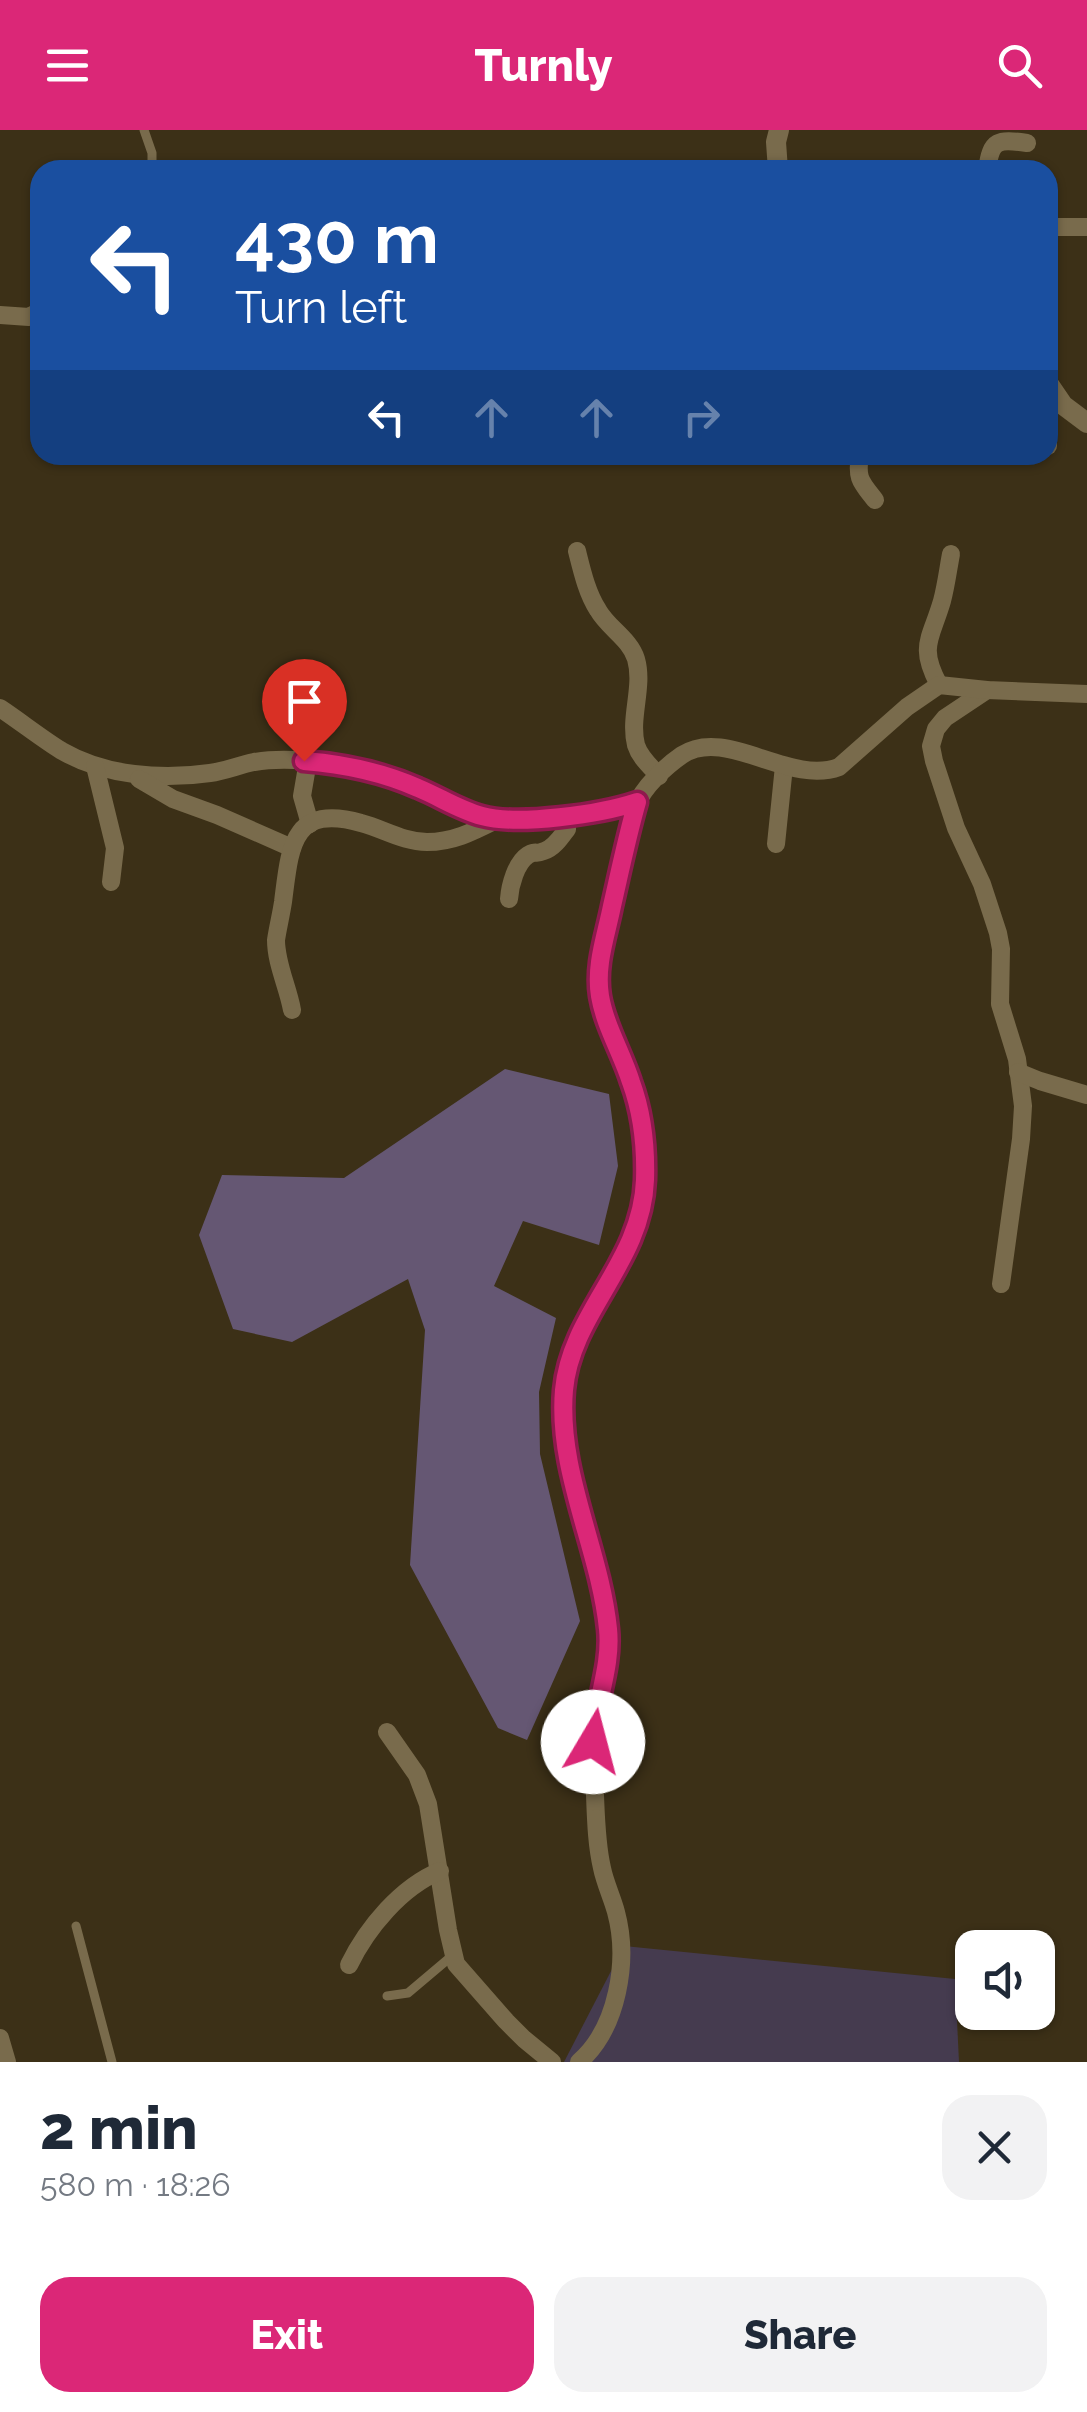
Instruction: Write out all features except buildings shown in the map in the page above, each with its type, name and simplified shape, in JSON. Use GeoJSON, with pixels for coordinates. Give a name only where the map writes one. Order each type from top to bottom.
{"type":"FeatureCollection","features":[{"type":"Feature","properties":{"kind":"street"},"geometry":{"type":"LineString","coordinates":[[777,160],[779,130]]}},
{"type":"Feature","properties":{"kind":"street"},"geometry":{"type":"LineString","coordinates":[[989,160],[995,144],[1002,140],[1027,143]]}},
{"type":"Feature","properties":{"kind":"street"},"geometry":{"type":"LineString","coordinates":[[1058,227],[1087,228]]}},
{"type":"Feature","properties":{"kind":"street"},"geometry":{"type":"LineString","coordinates":[[0,315],[30,317]]}},
{"type":"Feature","properties":{"kind":"street"},"geometry":{"type":"LineString","coordinates":[[1058,398],[1087,423]]}},
{"type":"Feature","properties":{"kind":"street"},"geometry":{"type":"LineString","coordinates":[[858,465],[860,482],[875,500]]}},
{"type":"Feature","properties":{"kind":"street"},"geometry":{"type":"LineString","coordinates":[[577,551],[598,611],[636,657],[636,745],[659,776]]}},
{"type":"Feature","properties":{"kind":"street"},"geometry":{"type":"LineString","coordinates":[[938,685],[929,666],[927,646],[951,554]]}},
{"type":"Feature","properties":{"kind":"street"},"geometry":{"type":"LineString","coordinates":[[579,2062],[596,2043],[617,1998],[620,1951],[616,1912],[604,1880],[598,1847],[593,1755],[595,1712],[608,1663],[608,1628],[566,1445],[564,1390],[578,1340],[629,1248],[644,1199],[642,1127],[632,1083],[603,1009],[599,980],[599,964],[637,802],[683,755],[703,748],[747,754],[815,772],[840,767],[938,685],[1087,694]]}},
{"type":"Feature","properties":{"kind":"street"},"geometry":{"type":"LineString","coordinates":[[987,690],[945,718],[936,729],[931,746],[956,828],[982,884],[998,934],[1000,1004],[1017,1059],[1023,1106],[1021,1140],[1001,1284]]}},
{"type":"Feature","properties":{"kind":"street"},"geometry":{"type":"LineString","coordinates":[[0,708],[65,752],[95,766],[125,772],[168,778],[257,762],[308,761],[368,770],[419,788],[460,809],[500,818],[602,812],[637,802]]}},
{"type":"Feature","properties":{"kind":"street"},"geometry":{"type":"LineString","coordinates":[[308,761],[302,796],[310,824]]}},
{"type":"Feature","properties":{"kind":"street"},"geometry":{"type":"LineString","coordinates":[[95,766],[114,848],[112,882]]}},
{"type":"Feature","properties":{"kind":"street"},"geometry":{"type":"LineString","coordinates":[[776,844],[784,766]]}},
{"type":"Feature","properties":{"kind":"street"},"geometry":{"type":"LineString","coordinates":[[125,772],[173,799],[292,848]]}},
{"type":"Feature","properties":{"kind":"street"},"geometry":{"type":"LineString","coordinates":[[509,898],[512,880],[526,856],[546,851],[567,829],[563,816]]}},
{"type":"Feature","properties":{"kind":"street"},"geometry":{"type":"LineString","coordinates":[[292,1010],[276,940],[285,876],[301,830],[321,818],[345,819],[400,839],[428,842],[457,839],[500,818]]}},
{"type":"Feature","properties":{"kind":"street"},"geometry":{"type":"LineString","coordinates":[[1018,1072],[1087,1094]]}},
{"type":"Feature","properties":{"kind":"street"},"geometry":{"type":"LineString","coordinates":[[387,1732],[423,1788],[454,1954],[463,1973],[524,2040],[552,2062]]}},
{"type":"Feature","properties":{"kind":"street"},"geometry":{"type":"LineString","coordinates":[[349,1965],[357,1948],[392,1906],[415,1884],[440,1871]]}},
{"type":"Feature","properties":{"kind":"lane"},"geometry":{"type":"LineString","coordinates":[[144,130],[152,160]]}},
{"type":"Feature","properties":{"kind":"lane"},"geometry":{"type":"LineString","coordinates":[[76,1926],[112,2062]]}},
{"type":"Feature","properties":{"kind":"lane"},"geometry":{"type":"LineString","coordinates":[[387,1996],[408,1994],[454,1954]]}},
{"type":"Feature","properties":{"kind":"shaded area"},"geometry":{"type":"Polygon","coordinates":[[[505,1069],[609,1094],[618,1166],[599,1245],[523,1221],[494,1286],[556,1318],[539,1392],[540,1454],[580,1621],[527,1740],[498,1728],[410,1565],[425,1330],[408,1279],[292,1342],[233,1329],[199,1235],[222,1175],[344,1178],[505,1069]]]}},
{"type":"Feature","properties":{"kind":"shaded area"},"geometry":{"type":"Polygon","coordinates":[[[624,1946],[955,1979],[959,2062],[564,2062],[624,1946]]]}},
{"type":"Feature","properties":{"kind":"route"},"geometry":{"type":"LineString","coordinates":[[304,761],[368,770],[485,817],[563,816],[602,812],[637,802],[599,964],[599,980],[603,1009],[632,1083],[642,1127],[644,1199],[629,1248],[578,1340],[564,1390],[566,1445],[608,1628],[608,1663],[595,1712],[593,1742]]}}]}
